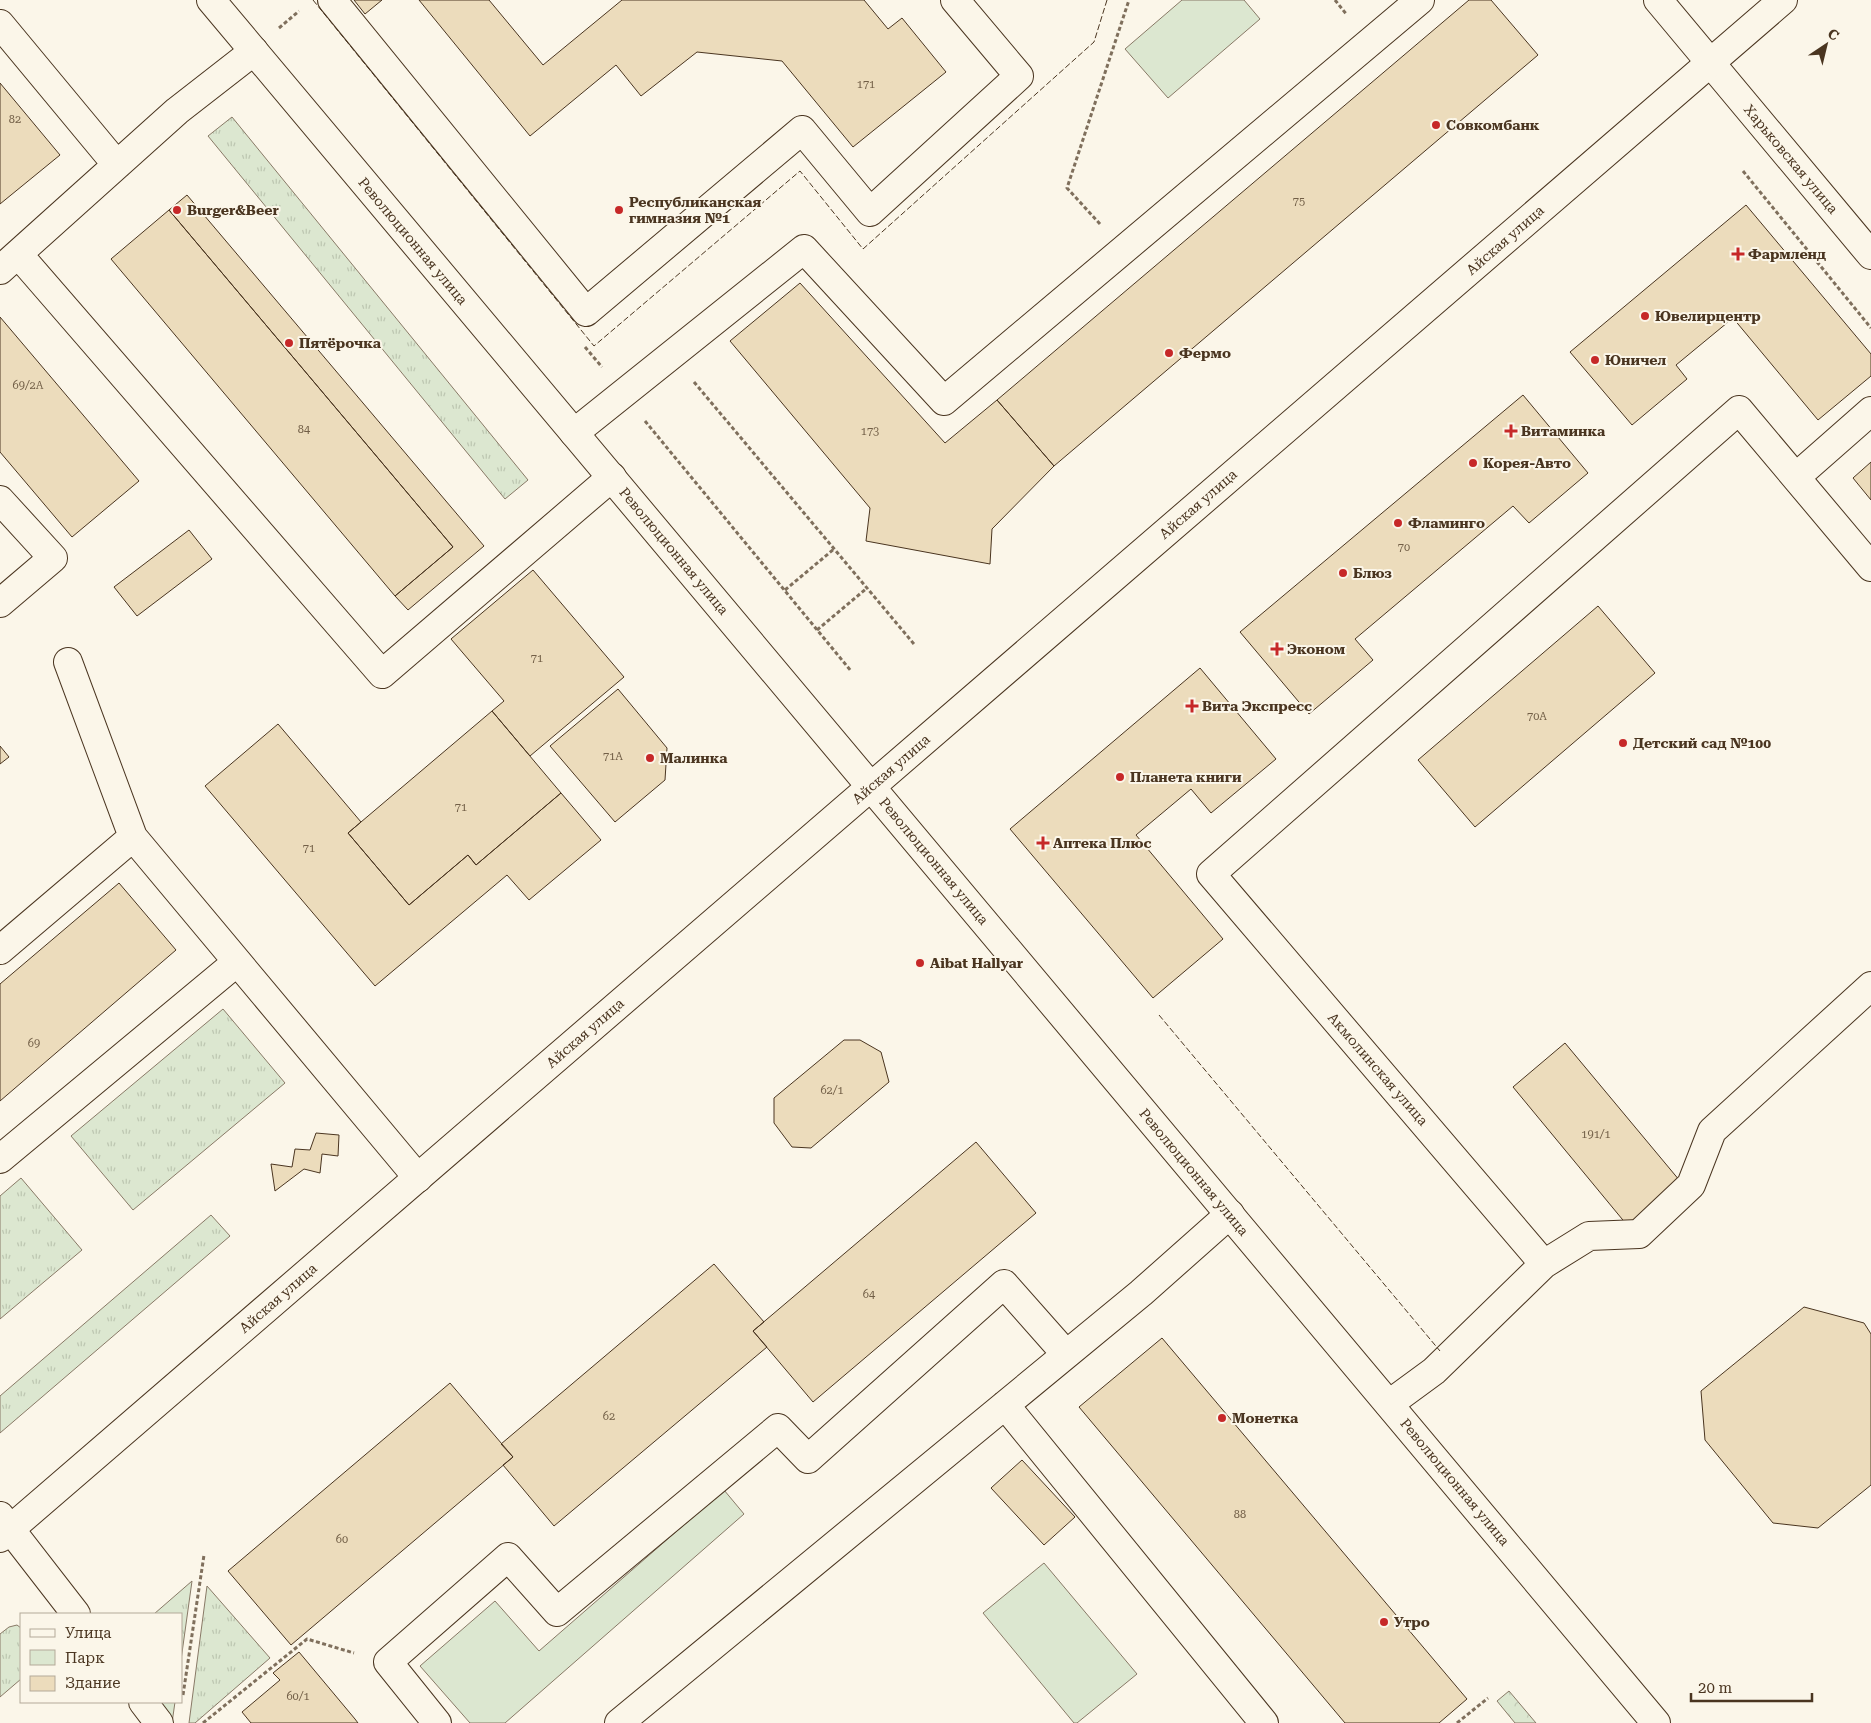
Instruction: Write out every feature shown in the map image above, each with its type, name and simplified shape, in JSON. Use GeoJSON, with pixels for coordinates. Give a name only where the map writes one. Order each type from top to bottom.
{"type":"FeatureCollection","features":[{"type":"Feature","properties":{"kind":"main road","name":"Революционная улица"},"geometry":{"type":"LineString","coordinates":[[211,0],[1656,1723]]}},
{"type":"Feature","properties":{"kind":"main road"},"geometry":{"type":"LineString","coordinates":[[332,0],[586,312],[802,130],[870,212],[1019,76],[955,0]]}},
{"type":"Feature","properties":{"kind":"main road"},"geometry":{"type":"LineString","coordinates":[[574,433],[804,249],[944,402],[1420,0]]}},
{"type":"Feature","properties":{"kind":"main road","name":"Харьковская улица"},"geometry":{"type":"LineString","coordinates":[[1658,0],[1871,255]]}},
{"type":"Feature","properties":{"kind":"main road","name":"Айская улица"},"geometry":{"type":"LineString","coordinates":[[3,1528],[418,1178],[1783,0]]}},
{"type":"Feature","properties":{"kind":"main road"},"geometry":{"type":"LineString","coordinates":[[0,24],[117,165]]}},
{"type":"Feature","properties":{"kind":"main road"},"geometry":{"type":"LineString","coordinates":[[254,51],[178,110],[9,262],[382,674],[612,477]]}},
{"type":"Feature","properties":{"kind":"main road","name":"Акмолинская улица"},"geometry":{"type":"LineString","coordinates":[[1544,1264],[1211,874],[1739,410],[1796,477]]}},
{"type":"Feature","properties":{"kind":"main road"},"geometry":{"type":"LineString","coordinates":[[1871,411],[1796,477],[1871,567]]}},
{"type":"Feature","properties":{"kind":"main road"},"geometry":{"type":"LineString","coordinates":[[0,500],[53,558],[0,603]]}},
{"type":"Feature","properties":{"kind":"main road"},"geometry":{"type":"LineString","coordinates":[[68,662],[133,837],[418,1178]]}},
{"type":"Feature","properties":{"kind":"main road"},"geometry":{"type":"LineString","coordinates":[[0,950],[133,837]]}},
{"type":"Feature","properties":{"kind":"main road"},"geometry":{"type":"LineString","coordinates":[[0,1159],[237,962]]}},
{"type":"Feature","properties":{"kind":"main road"},"geometry":{"type":"LineString","coordinates":[[1389,1404],[1434,1371],[1544,1264],[1589,1236],[1639,1234],[1691,1185],[1712,1131],[1871,986]]}},
{"type":"Feature","properties":{"kind":"main road"},"geometry":{"type":"LineString","coordinates":[[619,1723],[1141,1293],[1230,1214]]}},
{"type":"Feature","properties":{"kind":"main road"},"geometry":{"type":"LineString","coordinates":[[437,1723],[388,1662],[508,1557],[557,1612],[778,1428],[808,1459],[1004,1284],[1066,1353]]}},
{"type":"Feature","properties":{"kind":"main road"},"geometry":{"type":"LineString","coordinates":[[1005,1405],[1264,1723]]}},
{"type":"Feature","properties":{"kind":"main road"},"geometry":{"type":"LineString","coordinates":[[3,1528],[75,1613]]}},
{"type":"Feature","properties":{"kind":"main road"},"geometry":{"type":"LineString","coordinates":[[144,1703],[159,1723]]}},
{"type":"Feature","properties":{"kind":"path"},"geometry":{"type":"LineString","coordinates":[[1124,250],[1067,188],[1129,0]]}},
{"type":"Feature","properties":{"kind":"path"},"geometry":{"type":"LineString","coordinates":[[1742,171],[1871,328]]}},
{"type":"Feature","properties":{"kind":"path"},"geometry":{"type":"LineString","coordinates":[[671,355],[914,644]]}},
{"type":"Feature","properties":{"kind":"path"},"geometry":{"type":"LineString","coordinates":[[785,590],[834,549]]}},
{"type":"Feature","properties":{"kind":"path"},"geometry":{"type":"LineString","coordinates":[[817,630],[867,588]]}},
{"type":"Feature","properties":{"kind":"path"},"geometry":{"type":"LineString","coordinates":[[182,1704],[204,1555]]}},
{"type":"Feature","properties":{"kind":"path"},"geometry":{"type":"LineString","coordinates":[[203,1723],[306,1639],[388,1662]]}},
{"type":"Feature","properties":{"kind":"path"},"geometry":{"type":"LineString","coordinates":[[1457,1723],[1488,1698]]}},
{"type":"Feature","properties":{"kind":"green space"},"geometry":{"type":"Polygon","coordinates":[[[1182,0],[1244,0],[1260,19],[1168,98],[1125,49],[1182,0]]]}},
{"type":"Feature","properties":{"kind":"green space"},"geometry":{"type":"Polygon","coordinates":[[[232,117],[528,480],[505,499],[208,136],[232,117]]]}},
{"type":"Feature","properties":{"kind":"green space"},"geometry":{"type":"Polygon","coordinates":[[[223,1009],[285,1083],[133,1210],[71,1136],[223,1009]]]}},
{"type":"Feature","properties":{"kind":"green space"},"geometry":{"type":"Polygon","coordinates":[[[21,1178],[82,1250],[0,1319],[0,1196],[21,1178]]]}},
{"type":"Feature","properties":{"kind":"green space"},"geometry":{"type":"Polygon","coordinates":[[[211,1215],[230,1236],[0,1433],[0,1396],[211,1215]]]}},
{"type":"Feature","properties":{"kind":"green space"},"geometry":{"type":"Polygon","coordinates":[[[724,1490],[744,1514],[505,1723],[470,1723],[420,1666],[495,1601],[539,1651],[724,1490]]]}},
{"type":"Feature","properties":{"kind":"green space"},"geometry":{"type":"Polygon","coordinates":[[[1044,1563],[1137,1674],[1077,1723],[1074,1723],[983,1613],[1044,1563]]]}},
{"type":"Feature","properties":{"kind":"green space"},"geometry":{"type":"Polygon","coordinates":[[[192,1581],[182,1653],[182,1613],[155,1613],[192,1581]]]}},
{"type":"Feature","properties":{"kind":"green space"},"geometry":{"type":"Polygon","coordinates":[[[207,1586],[270,1658],[195,1723],[189,1723],[207,1586]]]}},
{"type":"Feature","properties":{"kind":"green space"},"geometry":{"type":"Polygon","coordinates":[[[17,1625],[20,1627],[20,1680],[0,1697],[0,1634],[9,1627],[17,1625]]]}},
{"type":"Feature","properties":{"kind":"green space"},"geometry":{"type":"Polygon","coordinates":[[[1509,1691],[1536,1723],[1515,1723],[1497,1701],[1509,1691]]]}},
{"type":"Feature","properties":{"kind":"green space"},"geometry":{"type":"Polygon","coordinates":[[[157,1703],[175,1703],[172,1723],[157,1703]]]}},
{"type":"Feature","properties":{"kind":"building"},"geometry":{"type":"Polygon","coordinates":[[[354,0],[382,0],[365,14],[354,0]]]}},
{"type":"Feature","properties":{"kind":"building"},"geometry":{"type":"Polygon","coordinates":[[[419,0],[489,0],[543,65],[622,0],[864,0],[888,29],[902,18],[946,72],[853,147],[782,61],[697,52],[641,96],[616,65],[530,136],[419,0]]]}},
{"type":"Feature","properties":{"kind":"building"},"geometry":{"type":"Polygon","coordinates":[[[1469,0],[1491,0],[1538,55],[1054,466],[997,400],[1469,0]]]}},
{"type":"Feature","properties":{"kind":"building"},"geometry":{"type":"Polygon","coordinates":[[[0,83],[60,155],[0,204],[0,83]]]}},
{"type":"Feature","properties":{"kind":"building"},"geometry":{"type":"Polygon","coordinates":[[[187,195],[484,546],[408,610],[395,596],[453,547],[169,210],[187,195]]]}},
{"type":"Feature","properties":{"kind":"building"},"geometry":{"type":"Polygon","coordinates":[[[1746,205],[1871,354],[1871,376],[1818,420],[1733,318],[1676,365],[1687,379],[1632,425],[1570,352],[1746,205]]]}},
{"type":"Feature","properties":{"kind":"building"},"geometry":{"type":"Polygon","coordinates":[[[169,210],[453,547],[395,596],[111,259],[169,210]]]}},
{"type":"Feature","properties":{"kind":"building"},"geometry":{"type":"Polygon","coordinates":[[[800,283],[945,443],[997,400],[1054,466],[992,529],[990,564],[866,541],[870,508],[730,341],[800,283]]]}},
{"type":"Feature","properties":{"kind":"building"},"geometry":{"type":"Polygon","coordinates":[[[0,317],[139,481],[72,537],[0,452],[0,317]]]}},
{"type":"Feature","properties":{"kind":"building"},"geometry":{"type":"Polygon","coordinates":[[[1523,395],[1588,473],[1529,523],[1513,506],[1355,639],[1373,660],[1309,714],[1240,632],[1523,395]]]}},
{"type":"Feature","properties":{"kind":"building"},"geometry":{"type":"Polygon","coordinates":[[[1871,462],[1871,500],[1853,478],[1871,462]]]}},
{"type":"Feature","properties":{"kind":"building"},"geometry":{"type":"Polygon","coordinates":[[[189,530],[212,559],[137,616],[114,587],[189,530]]]}},
{"type":"Feature","properties":{"kind":"building"},"geometry":{"type":"Polygon","coordinates":[[[533,570],[624,677],[530,756],[492,711],[504,701],[451,639],[533,570]]]}},
{"type":"Feature","properties":{"kind":"building"},"geometry":{"type":"Polygon","coordinates":[[[1598,606],[1655,673],[1475,827],[1418,760],[1598,606]]]}},
{"type":"Feature","properties":{"kind":"building"},"geometry":{"type":"Polygon","coordinates":[[[1200,668],[1276,759],[1211,813],[1191,789],[1136,835],[1223,939],[1153,998],[1010,829],[1200,668]]]}},
{"type":"Feature","properties":{"kind":"building"},"geometry":{"type":"Polygon","coordinates":[[[618,689],[667,748],[665,780],[615,822],[550,746],[618,689]]]}},
{"type":"Feature","properties":{"kind":"building"},"geometry":{"type":"Polygon","coordinates":[[[492,711],[561,793],[476,865],[468,855],[409,905],[348,833],[492,711]]]}},
{"type":"Feature","properties":{"kind":"building"},"geometry":{"type":"Polygon","coordinates":[[[278,724],[361,822],[348,833],[409,905],[468,855],[476,865],[561,793],[601,840],[529,900],[507,875],[375,986],[205,786],[278,724]]]}},
{"type":"Feature","properties":{"kind":"building"},"geometry":{"type":"Polygon","coordinates":[[[0,746],[9,757],[0,764],[0,746]]]}},
{"type":"Feature","properties":{"kind":"building"},"geometry":{"type":"Polygon","coordinates":[[[119,883],[176,950],[0,1101],[0,984],[119,883]]]}},
{"type":"Feature","properties":{"kind":"building"},"geometry":{"type":"Polygon","coordinates":[[[844,1040],[860,1040],[881,1052],[889,1082],[811,1148],[792,1147],[774,1123],[774,1098],[844,1040]]]}},
{"type":"Feature","properties":{"kind":"building"},"geometry":{"type":"Polygon","coordinates":[[[1565,1043],[1680,1181],[1627,1225],[1513,1087],[1565,1043]]]}},
{"type":"Feature","properties":{"kind":"building"},"geometry":{"type":"Polygon","coordinates":[[[316,1133],[339,1135],[338,1156],[322,1154],[320,1173],[304,1169],[275,1191],[271,1164],[292,1167],[295,1149],[310,1150],[316,1133]]]}},
{"type":"Feature","properties":{"kind":"building"},"geometry":{"type":"Polygon","coordinates":[[[976,1142],[1036,1213],[813,1402],[753,1331],[976,1142]]]}},
{"type":"Feature","properties":{"kind":"building"},"geometry":{"type":"Polygon","coordinates":[[[714,1264],[764,1322],[753,1331],[767,1347],[554,1526],[503,1465],[513,1457],[501,1444],[714,1264]]]}},
{"type":"Feature","properties":{"kind":"building"},"geometry":{"type":"Polygon","coordinates":[[[1804,1307],[1864,1323],[1871,1334],[1871,1485],[1818,1528],[1773,1523],[1705,1440],[1701,1391],[1804,1307]]]}},
{"type":"Feature","properties":{"kind":"building"},"geometry":{"type":"Polygon","coordinates":[[[1162,1338],[1467,1699],[1439,1723],[1345,1723],[1079,1407],[1162,1338]]]}},
{"type":"Feature","properties":{"kind":"building"},"geometry":{"type":"Polygon","coordinates":[[[450,1383],[513,1457],[291,1645],[228,1571],[450,1383]]]}},
{"type":"Feature","properties":{"kind":"building"},"geometry":{"type":"Polygon","coordinates":[[[1022,1460],[1075,1517],[1044,1545],[991,1488],[1022,1460]]]}},
{"type":"Feature","properties":{"kind":"building"},"geometry":{"type":"Polygon","coordinates":[[[299,1652],[358,1723],[251,1723],[242,1712],[280,1680],[273,1673],[299,1652]]]}},
{"type":"Feature","properties":{"kind":"fence"},"geometry":{"type":"LineString","coordinates":[[313,0],[594,346],[800,171],[863,249],[1094,42],[1107,0]]}},
{"type":"Feature","properties":{"kind":"fence"},"geometry":{"type":"LineString","coordinates":[[1159,1015],[1440,1351]]}},
{"type":"Feature","properties":{"kind":"place","name":"Совкомбанк"},"geometry":{"type":"Point","coordinates":[1436,125]}},
{"type":"Feature","properties":{"kind":"place","name":"Burger&Beer"},"geometry":{"type":"Point","coordinates":[177,210]}},
{"type":"Feature","properties":{"kind":"place","name":"Республиканская гимназия №1"},"geometry":{"type":"Point","coordinates":[619,210]}},
{"type":"Feature","properties":{"kind":"place","name":"Фармленд"},"geometry":{"type":"Point","coordinates":[1738,254]}},
{"type":"Feature","properties":{"kind":"place","name":"Ювелирцентр"},"geometry":{"type":"Point","coordinates":[1645,316]}},
{"type":"Feature","properties":{"kind":"place","name":"Пятёрочка"},"geometry":{"type":"Point","coordinates":[289,343]}},
{"type":"Feature","properties":{"kind":"place","name":"Фермо"},"geometry":{"type":"Point","coordinates":[1169,353]}},
{"type":"Feature","properties":{"kind":"place","name":"Юничел"},"geometry":{"type":"Point","coordinates":[1595,360]}},
{"type":"Feature","properties":{"kind":"place","name":"Витаминка"},"geometry":{"type":"Point","coordinates":[1511,431]}},
{"type":"Feature","properties":{"kind":"place","name":"Корея-Авто"},"geometry":{"type":"Point","coordinates":[1473,463]}},
{"type":"Feature","properties":{"kind":"place","name":"Фламинго"},"geometry":{"type":"Point","coordinates":[1398,523]}},
{"type":"Feature","properties":{"kind":"place","name":"Блюз"},"geometry":{"type":"Point","coordinates":[1343,573]}},
{"type":"Feature","properties":{"kind":"place","name":"Эконом"},"geometry":{"type":"Point","coordinates":[1277,649]}},
{"type":"Feature","properties":{"kind":"place","name":"Вита Экспресс"},"geometry":{"type":"Point","coordinates":[1192,706]}},
{"type":"Feature","properties":{"kind":"place","name":"Детский сад №100"},"geometry":{"type":"Point","coordinates":[1623,743]}},
{"type":"Feature","properties":{"kind":"place","name":"Малинка"},"geometry":{"type":"Point","coordinates":[650,758]}},
{"type":"Feature","properties":{"kind":"place","name":"Планета книги"},"geometry":{"type":"Point","coordinates":[1120,777]}},
{"type":"Feature","properties":{"kind":"place","name":"Аптека Плюс"},"geometry":{"type":"Point","coordinates":[1043,843]}},
{"type":"Feature","properties":{"kind":"place","name":"Aibat Hallyar"},"geometry":{"type":"Point","coordinates":[920,963]}},
{"type":"Feature","properties":{"kind":"place","name":"Монетка"},"geometry":{"type":"Point","coordinates":[1222,1418]}},
{"type":"Feature","properties":{"kind":"place","name":"Утро"},"geometry":{"type":"Point","coordinates":[1384,1622]}}]}
